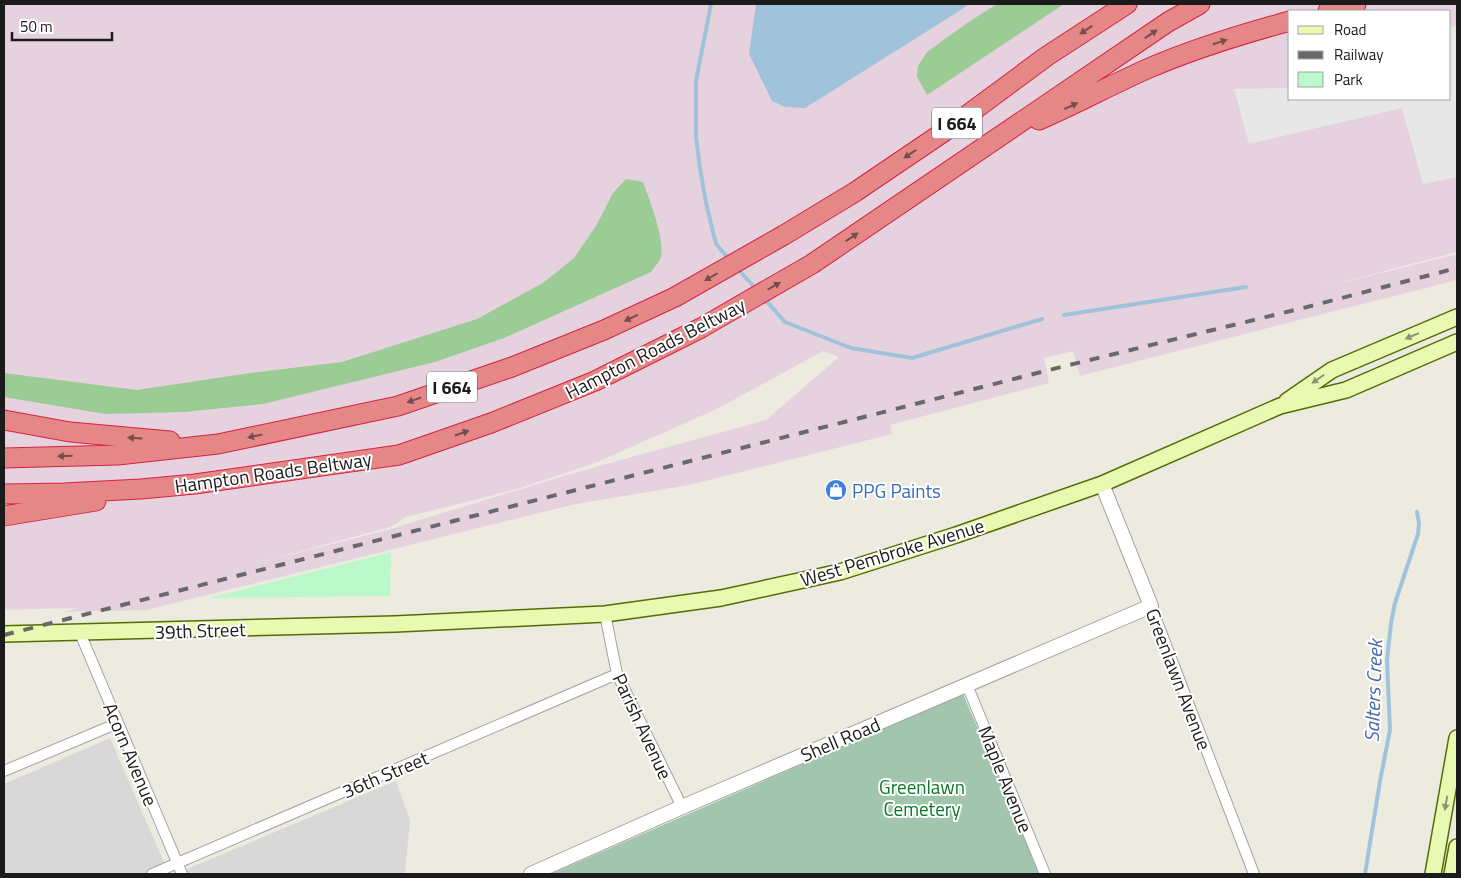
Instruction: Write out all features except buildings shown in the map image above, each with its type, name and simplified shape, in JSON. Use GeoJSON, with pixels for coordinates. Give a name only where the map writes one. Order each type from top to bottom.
{"type":"FeatureCollection","features":[{"type":"Feature","properties":{"kind":"highway","name":"Hampton Roads Beltway"},"geometry":{"type":"LineString","coordinates":[[4,458],[118,455],[218,444],[398,406],[512,367],[604,330],[675,297],[784,235],[854,192],[951,127],[1047,56],[1126,4]]}},
{"type":"Feature","properties":{"kind":"highway","name":"Hampton Roads Beltway"},"geometry":{"type":"LineString","coordinates":[[4,494],[122,490],[195,484],[399,454],[491,423],[595,381],[701,328],[812,264],[1168,22],[1200,4]]}},
{"type":"Feature","properties":{"kind":"highway"},"geometry":{"type":"LineString","coordinates":[[1332,10],[1356,4]]}},
{"type":"Feature","properties":{"kind":"highway"},"geometry":{"type":"LineString","coordinates":[[995,140],[1074,105],[1148,69],[1198,50],[1288,22]]}},
{"type":"Feature","properties":{"kind":"highway"},"geometry":{"type":"LineString","coordinates":[[4,420],[90,434],[218,444]]}},
{"type":"Feature","properties":{"kind":"highway"},"geometry":{"type":"LineString","coordinates":[[4,516],[55,509],[195,484]]}},
{"type":"Feature","properties":{"kind":"main road","name":"West Pembroke Avenue"},"geometry":{"type":"LineString","coordinates":[[1280,406],[1332,370],[1457,317]]}},
{"type":"Feature","properties":{"kind":"main road","name":"West Pembroke Avenue"},"geometry":{"type":"LineString","coordinates":[[396,624],[605,614],[720,598],[840,572],[956,535],[1102,484],[1280,406],[1346,390],[1457,342]]}},
{"type":"Feature","properties":{"kind":"main road","name":"39th Street"},"geometry":{"type":"LineString","coordinates":[[4,634],[396,624]]}},
{"type":"Feature","properties":{"kind":"main road"},"geometry":{"type":"LineString","coordinates":[[1433,874],[1457,738]]}},
{"type":"Feature","properties":{"kind":"main road"},"geometry":{"type":"LineString","coordinates":[[1452,874],[1457,847]]}},
{"type":"Feature","properties":{"kind":"street","name":"Greenlawn Avenue"},"geometry":{"type":"LineString","coordinates":[[1102,484],[1152,606],[1254,874]]}},
{"type":"Feature","properties":{"kind":"street","name":"Shell Road"},"geometry":{"type":"LineString","coordinates":[[530,874],[967,684],[1152,606]]}},
{"type":"Feature","properties":{"kind":"street","name":"Parish Avenue"},"geometry":{"type":"LineString","coordinates":[[605,614],[617,674],[682,807]]}},
{"type":"Feature","properties":{"kind":"street","name":"Acorn Avenue"},"geometry":{"type":"LineString","coordinates":[[80,633],[182,874]]}},
{"type":"Feature","properties":{"kind":"street","name":"36th Street"},"geometry":{"type":"LineString","coordinates":[[152,874],[617,674]]}},
{"type":"Feature","properties":{"kind":"street","name":"Maple Avenue"},"geometry":{"type":"LineString","coordinates":[[967,684],[1045,874]]}},
{"type":"Feature","properties":{"kind":"street"},"geometry":{"type":"LineString","coordinates":[[4,771],[118,723]]}},
{"type":"Feature","properties":{"kind":"shaded area"},"geometry":{"type":"Polygon","coordinates":[[[4,4],[1457,4],[1457,252],[1320,288],[1457,254],[1457,280],[1080,376],[1073,351],[1044,358],[1049,383],[890,425],[892,434],[689,485],[576,504],[146,610],[64,612],[76,608],[4,610],[4,4]],[[823,351],[717,409],[595,463],[514,490],[406,517],[391,527],[257,563],[387,530],[570,474],[766,420],[839,357],[823,351]]]}},
{"type":"Feature","properties":{"kind":"shaded area"},"geometry":{"type":"Polygon","coordinates":[[[1457,26],[1457,177],[1423,184],[1402,108],[1249,144],[1234,89],[1288,86],[1288,100],[1451,100],[1451,27],[1457,26]]]}},
{"type":"Feature","properties":{"kind":"shaded area"},"geometry":{"type":"Polygon","coordinates":[[[110,738],[169,874],[4,874],[4,784],[110,738]]]}},
{"type":"Feature","properties":{"kind":"shaded area"},"geometry":{"type":"Polygon","coordinates":[[[396,781],[410,820],[405,874],[175,874],[396,781]]]}},
{"type":"Feature","properties":{"kind":"green space"},"geometry":{"type":"Polygon","coordinates":[[[997,4],[1064,4],[927,95],[917,77],[918,66],[927,52],[997,4]]]}},
{"type":"Feature","properties":{"kind":"green space"},"geometry":{"type":"Polygon","coordinates":[[[626,179],[643,182],[659,232],[662,252],[659,261],[651,272],[504,338],[435,362],[263,404],[184,412],[105,414],[4,397],[4,373],[137,390],[250,373],[342,362],[477,319],[543,283],[574,258],[596,226],[613,193],[626,179]]]}},
{"type":"Feature","properties":{"kind":"green space"},"geometry":{"type":"Polygon","coordinates":[[[391,552],[390,596],[208,598],[391,552]]]}},
{"type":"Feature","properties":{"kind":"green space","name":"Greenlawn Cemetery"},"geometry":{"type":"Polygon","coordinates":[[[963,694],[1040,874],[551,874],[963,694]]]}},
{"type":"Feature","properties":{"kind":"water"},"geometry":{"type":"Polygon","coordinates":[[[756,4],[969,4],[805,108],[785,107],[772,101],[749,54],[756,4]]]}},
{"type":"Feature","properties":{"kind":"waterway"},"geometry":{"type":"LineString","coordinates":[[711,4],[696,81],[696,137],[706,203],[716,244],[730,260]]}},
{"type":"Feature","properties":{"kind":"waterway"},"geometry":{"type":"LineString","coordinates":[[736,267],[757,290]]}},
{"type":"Feature","properties":{"kind":"waterway"},"geometry":{"type":"LineString","coordinates":[[1064,315],[1246,287]]}},
{"type":"Feature","properties":{"kind":"waterway"},"geometry":{"type":"LineString","coordinates":[[763,297],[785,322],[851,348],[912,358],[1042,319]]}},
{"type":"Feature","properties":{"kind":"waterway","name":"Salters Creek"},"geometry":{"type":"LineString","coordinates":[[1365,874],[1390,730],[1387,660],[1391,623],[1395,603],[1418,534],[1417,512]]}},
{"type":"Feature","properties":{"kind":"railway"},"geometry":{"type":"LineString","coordinates":[[4,635],[1457,268]]}},
{"type":"Feature","properties":{"kind":"place","name":"PPG Paints"},"geometry":{"type":"Point","coordinates":[836,490]}}]}
